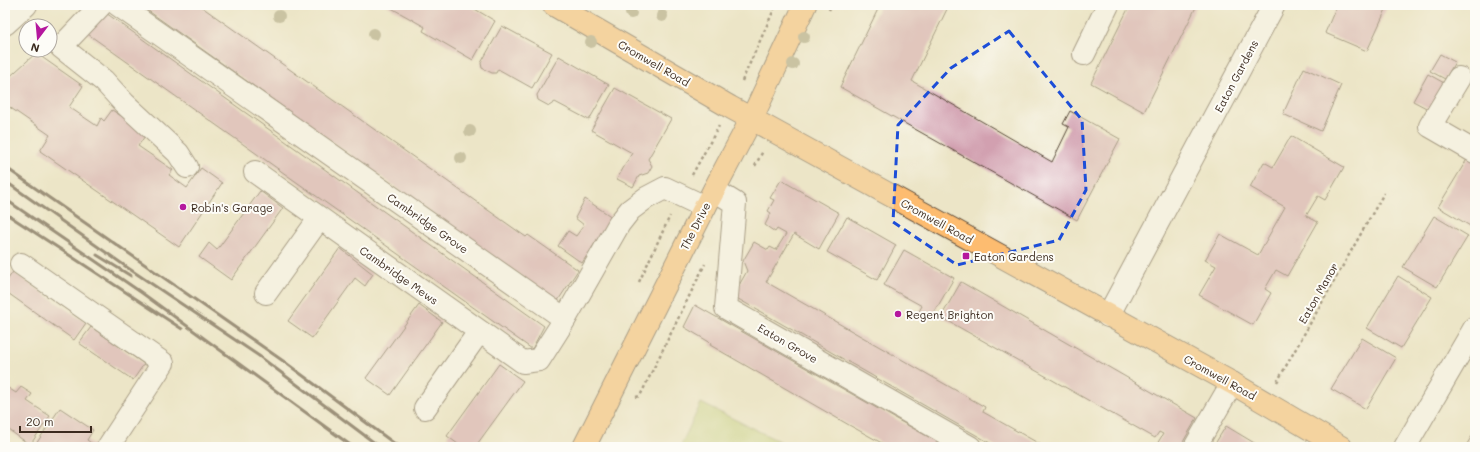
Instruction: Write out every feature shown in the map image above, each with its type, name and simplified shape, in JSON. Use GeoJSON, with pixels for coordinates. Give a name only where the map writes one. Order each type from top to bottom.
{"type":"FeatureCollection","features":[{"type":"Feature","properties":{"kind":"main road","name":"Cromwell Road"},"geometry":{"type":"LineString","coordinates":[[554,5],[752,118],[1266,402],[1341,447]]}},
{"type":"Feature","properties":{"kind":"main road","name":"The Drive"},"geometry":{"type":"LineString","coordinates":[[584,447],[709,199],[752,118],[805,5]]}},
{"type":"Feature","properties":{"kind":"street"},"geometry":{"type":"LineString","coordinates":[[5,24],[26,5]]}},
{"type":"Feature","properties":{"kind":"street"},"geometry":{"type":"LineString","coordinates":[[101,5],[61,47],[104,81],[124,103],[178,153],[187,167]]}},
{"type":"Feature","properties":{"kind":"street","name":"Cambridge Grove"},"geometry":{"type":"LineString","coordinates":[[118,5],[565,319]]}},
{"type":"Feature","properties":{"kind":"street"},"geometry":{"type":"LineString","coordinates":[[1084,54],[1108,5]]}},
{"type":"Feature","properties":{"kind":"street","name":"Eaton Gardens"},"geometry":{"type":"LineString","coordinates":[[1108,316],[1274,5]]}},
{"type":"Feature","properties":{"kind":"street"},"geometry":{"type":"LineString","coordinates":[[1459,78],[1430,126],[1475,152]]}},
{"type":"Feature","properties":{"kind":"street","name":"Cambridge Mews"},"geometry":{"type":"LineString","coordinates":[[255,172],[319,219],[523,362],[539,360],[565,319]]}},
{"type":"Feature","properties":{"kind":"street"},"geometry":{"type":"LineString","coordinates":[[565,319],[619,224],[630,210],[646,198],[666,188],[709,199]]}},
{"type":"Feature","properties":{"kind":"street","name":"Eaton Grove"},"geometry":{"type":"LineString","coordinates":[[709,199],[735,203],[726,308],[966,445]]}},
{"type":"Feature","properties":{"kind":"street"},"geometry":{"type":"LineString","coordinates":[[266,293],[319,219]]}},
{"type":"Feature","properties":{"kind":"street"},"geometry":{"type":"LineString","coordinates":[[21,264],[163,363],[108,447]]}},
{"type":"Feature","properties":{"kind":"street"},"geometry":{"type":"LineString","coordinates":[[1405,447],[1475,328]]}},
{"type":"Feature","properties":{"kind":"street"},"geometry":{"type":"LineString","coordinates":[[425,408],[479,332]]}},
{"type":"Feature","properties":{"kind":"street"},"geometry":{"type":"LineString","coordinates":[[1195,447],[1232,383]]}},
{"type":"Feature","properties":{"kind":"path"},"geometry":{"type":"LineString","coordinates":[[1441,5],[1446,8],[1448,5]]}},
{"type":"Feature","properties":{"kind":"path","name":"Eaton Manor"},"geometry":{"type":"LineString","coordinates":[[1266,402],[1384,193]]}},
{"type":"Feature","properties":{"kind":"highlighted area"},"geometry":{"type":"Polygon","coordinates":[[[1009,31],[1082,120],[1086,190],[1059,240],[957,265],[893,222],[898,125],[951,68],[1009,31]]]}},
{"type":"Feature","properties":{"kind":"green space"},"geometry":{"type":"Polygon","coordinates":[[[701,403],[791,447],[680,447],[701,403]]]}},
{"type":"Feature","properties":{"kind":"building"},"geometry":{"type":"Polygon","coordinates":[[[140,5],[199,5],[526,237],[528,235],[578,270],[557,302],[140,5]]]}},
{"type":"Feature","properties":{"kind":"building"},"geometry":{"type":"Polygon","coordinates":[[[386,5],[468,5],[495,21],[473,60],[423,31],[425,27],[386,5]]]}},
{"type":"Feature","properties":{"kind":"building"},"geometry":{"type":"Polygon","coordinates":[[[880,5],[949,5],[912,81],[1052,162],[1069,127],[1063,124],[1070,111],[1120,139],[1077,220],[840,87],[880,5]]]}},
{"type":"Feature","properties":{"kind":"building"},"geometry":{"type":"Polygon","coordinates":[[[1130,5],[1197,5],[1144,112],[1091,83],[1130,5]]]}},
{"type":"Feature","properties":{"kind":"building"},"geometry":{"type":"Polygon","coordinates":[[[1337,5],[1388,5],[1367,51],[1325,33],[1337,5]]]}},
{"type":"Feature","properties":{"kind":"building"},"geometry":{"type":"Polygon","coordinates":[[[106,13],[544,326],[532,349],[85,32],[106,13]]]}},
{"type":"Feature","properties":{"kind":"building"},"geometry":{"type":"Polygon","coordinates":[[[502,26],[552,53],[532,88],[498,69],[496,73],[492,73],[482,68],[481,63],[502,26]]]}},
{"type":"Feature","properties":{"kind":"building"},"geometry":{"type":"Polygon","coordinates":[[[1440,54],[1455,62],[1445,79],[1430,71],[1440,54]]]}},
{"type":"Feature","properties":{"kind":"building"},"geometry":{"type":"Polygon","coordinates":[[[559,56],[609,85],[589,120],[555,102],[549,106],[538,100],[537,95],[559,56]]]}},
{"type":"Feature","properties":{"kind":"building"},"geometry":{"type":"Polygon","coordinates":[[[30,58],[43,58],[83,86],[69,107],[97,126],[101,118],[104,121],[112,110],[147,133],[138,146],[173,170],[169,175],[187,188],[201,168],[222,183],[179,247],[40,151],[50,135],[5,104],[5,81],[30,58]]]}},
{"type":"Feature","properties":{"kind":"building"},"geometry":{"type":"Polygon","coordinates":[[[1304,68],[1341,85],[1321,131],[1283,114],[1304,68]]]}},
{"type":"Feature","properties":{"kind":"building"},"geometry":{"type":"Polygon","coordinates":[[[1428,74],[1444,83],[1430,110],[1413,101],[1428,74]]]}},
{"type":"Feature","properties":{"kind":"building"},"geometry":{"type":"Polygon","coordinates":[[[615,88],[671,119],[648,159],[652,166],[648,173],[639,176],[633,187],[617,179],[632,153],[591,130],[615,88]]]}},
{"type":"Feature","properties":{"kind":"building"},"geometry":{"type":"Polygon","coordinates":[[[1291,136],[1344,167],[1325,200],[1318,196],[1306,216],[1318,222],[1287,276],[1276,270],[1265,289],[1271,293],[1253,325],[1199,295],[1216,266],[1205,260],[1220,234],[1258,255],[1285,207],[1250,187],[1264,162],[1273,167],[1291,136]]]}},
{"type":"Feature","properties":{"kind":"building"},"geometry":{"type":"Polygon","coordinates":[[[1469,156],[1475,159],[1475,223],[1472,227],[1438,207],[1469,156]]]}},
{"type":"Feature","properties":{"kind":"building"},"geometry":{"type":"Polygon","coordinates":[[[781,180],[839,213],[819,249],[794,234],[766,282],[985,407],[983,412],[1045,447],[997,447],[733,296],[747,271],[743,261],[754,242],[768,250],[770,247],[776,250],[786,234],[777,229],[775,232],[765,225],[771,213],[768,211],[774,200],[770,198],[781,180]]]}},
{"type":"Feature","properties":{"kind":"building"},"geometry":{"type":"Polygon","coordinates":[[[260,191],[283,208],[231,280],[199,257],[209,243],[217,250],[260,191]]]}},
{"type":"Feature","properties":{"kind":"building"},"geometry":{"type":"Polygon","coordinates":[[[585,199],[612,217],[582,263],[558,246],[568,231],[576,236],[584,225],[575,218],[585,199]]]}},
{"type":"Feature","properties":{"kind":"building"},"geometry":{"type":"Polygon","coordinates":[[[1434,216],[1468,236],[1437,287],[1403,267],[1434,216]]]}},
{"type":"Feature","properties":{"kind":"building"},"geometry":{"type":"Polygon","coordinates":[[[847,217],[896,245],[877,280],[827,252],[847,217]]]}},
{"type":"Feature","properties":{"kind":"building"},"geometry":{"type":"Polygon","coordinates":[[[340,248],[373,274],[365,286],[355,278],[312,338],[288,321],[340,248]]]}},
{"type":"Feature","properties":{"kind":"building"},"geometry":{"type":"Polygon","coordinates":[[[904,250],[954,278],[930,320],[918,313],[922,306],[884,285],[904,250]]]}},
{"type":"Feature","properties":{"kind":"building"},"geometry":{"type":"Polygon","coordinates":[[[13,272],[86,323],[74,340],[5,291],[5,283],[13,272]]]}},
{"type":"Feature","properties":{"kind":"building"},"geometry":{"type":"Polygon","coordinates":[[[1398,276],[1432,297],[1401,348],[1367,328],[1398,276]]]}},
{"type":"Feature","properties":{"kind":"building"},"geometry":{"type":"Polygon","coordinates":[[[961,282],[1197,418],[1180,447],[1162,447],[1157,444],[1163,434],[1159,432],[1155,438],[941,317],[961,282]]]}},
{"type":"Feature","properties":{"kind":"building"},"geometry":{"type":"Polygon","coordinates":[[[419,305],[442,322],[390,395],[366,378],[419,305]]]}},
{"type":"Feature","properties":{"kind":"building"},"geometry":{"type":"Polygon","coordinates":[[[695,305],[947,447],[889,447],[849,425],[710,345],[711,343],[684,327],[695,305]]]}},
{"type":"Feature","properties":{"kind":"building"},"geometry":{"type":"Polygon","coordinates":[[[91,327],[144,364],[133,380],[79,343],[91,327]]]}},
{"type":"Feature","properties":{"kind":"building"},"geometry":{"type":"Polygon","coordinates":[[[1362,338],[1396,358],[1366,409],[1331,389],[1362,338]]]}},
{"type":"Feature","properties":{"kind":"building"},"geometry":{"type":"Polygon","coordinates":[[[499,364],[523,381],[475,447],[462,447],[447,436],[499,364]]]}},
{"type":"Feature","properties":{"kind":"building"},"geometry":{"type":"Polygon","coordinates":[[[5,386],[16,393],[21,387],[32,394],[27,401],[50,416],[30,445],[5,427],[5,386]]]}},
{"type":"Feature","properties":{"kind":"building"},"geometry":{"type":"Polygon","coordinates":[[[60,408],[93,430],[87,440],[97,447],[34,447],[60,408]]]}},
{"type":"Feature","properties":{"kind":"building"},"geometry":{"type":"Polygon","coordinates":[[[1226,426],[1261,447],[1213,447],[1226,426]]]}},
{"type":"Feature","properties":{"kind":"building"},"geometry":{"type":"Polygon","coordinates":[[[1475,430],[1475,447],[1465,447],[1472,436],[1475,430]]]}},
{"type":"Feature","properties":{"kind":"railway"},"geometry":{"type":"LineString","coordinates":[[5,167],[286,363],[399,447]]}},
{"type":"Feature","properties":{"kind":"railway"},"geometry":{"type":"LineString","coordinates":[[5,181],[128,268],[259,356],[380,447]]}},
{"type":"Feature","properties":{"kind":"railway"},"geometry":{"type":"LineString","coordinates":[[5,199],[142,293],[353,447]]}},
{"type":"Feature","properties":{"kind":"railway"},"geometry":{"type":"LineString","coordinates":[[5,213],[182,329]]}},
{"type":"Feature","properties":{"kind":"railway"},"geometry":{"type":"LineString","coordinates":[[97,255],[131,276]]}},
{"type":"Feature","properties":{"kind":"place","name":"Robin's Garage"},"geometry":{"type":"Point","coordinates":[183,207]}},
{"type":"Feature","properties":{"kind":"place","name":"Eaton Gardens"},"geometry":{"type":"Point","coordinates":[966,256]}},
{"type":"Feature","properties":{"kind":"place","name":"Regent Brighton"},"geometry":{"type":"Point","coordinates":[898,314]}}]}
